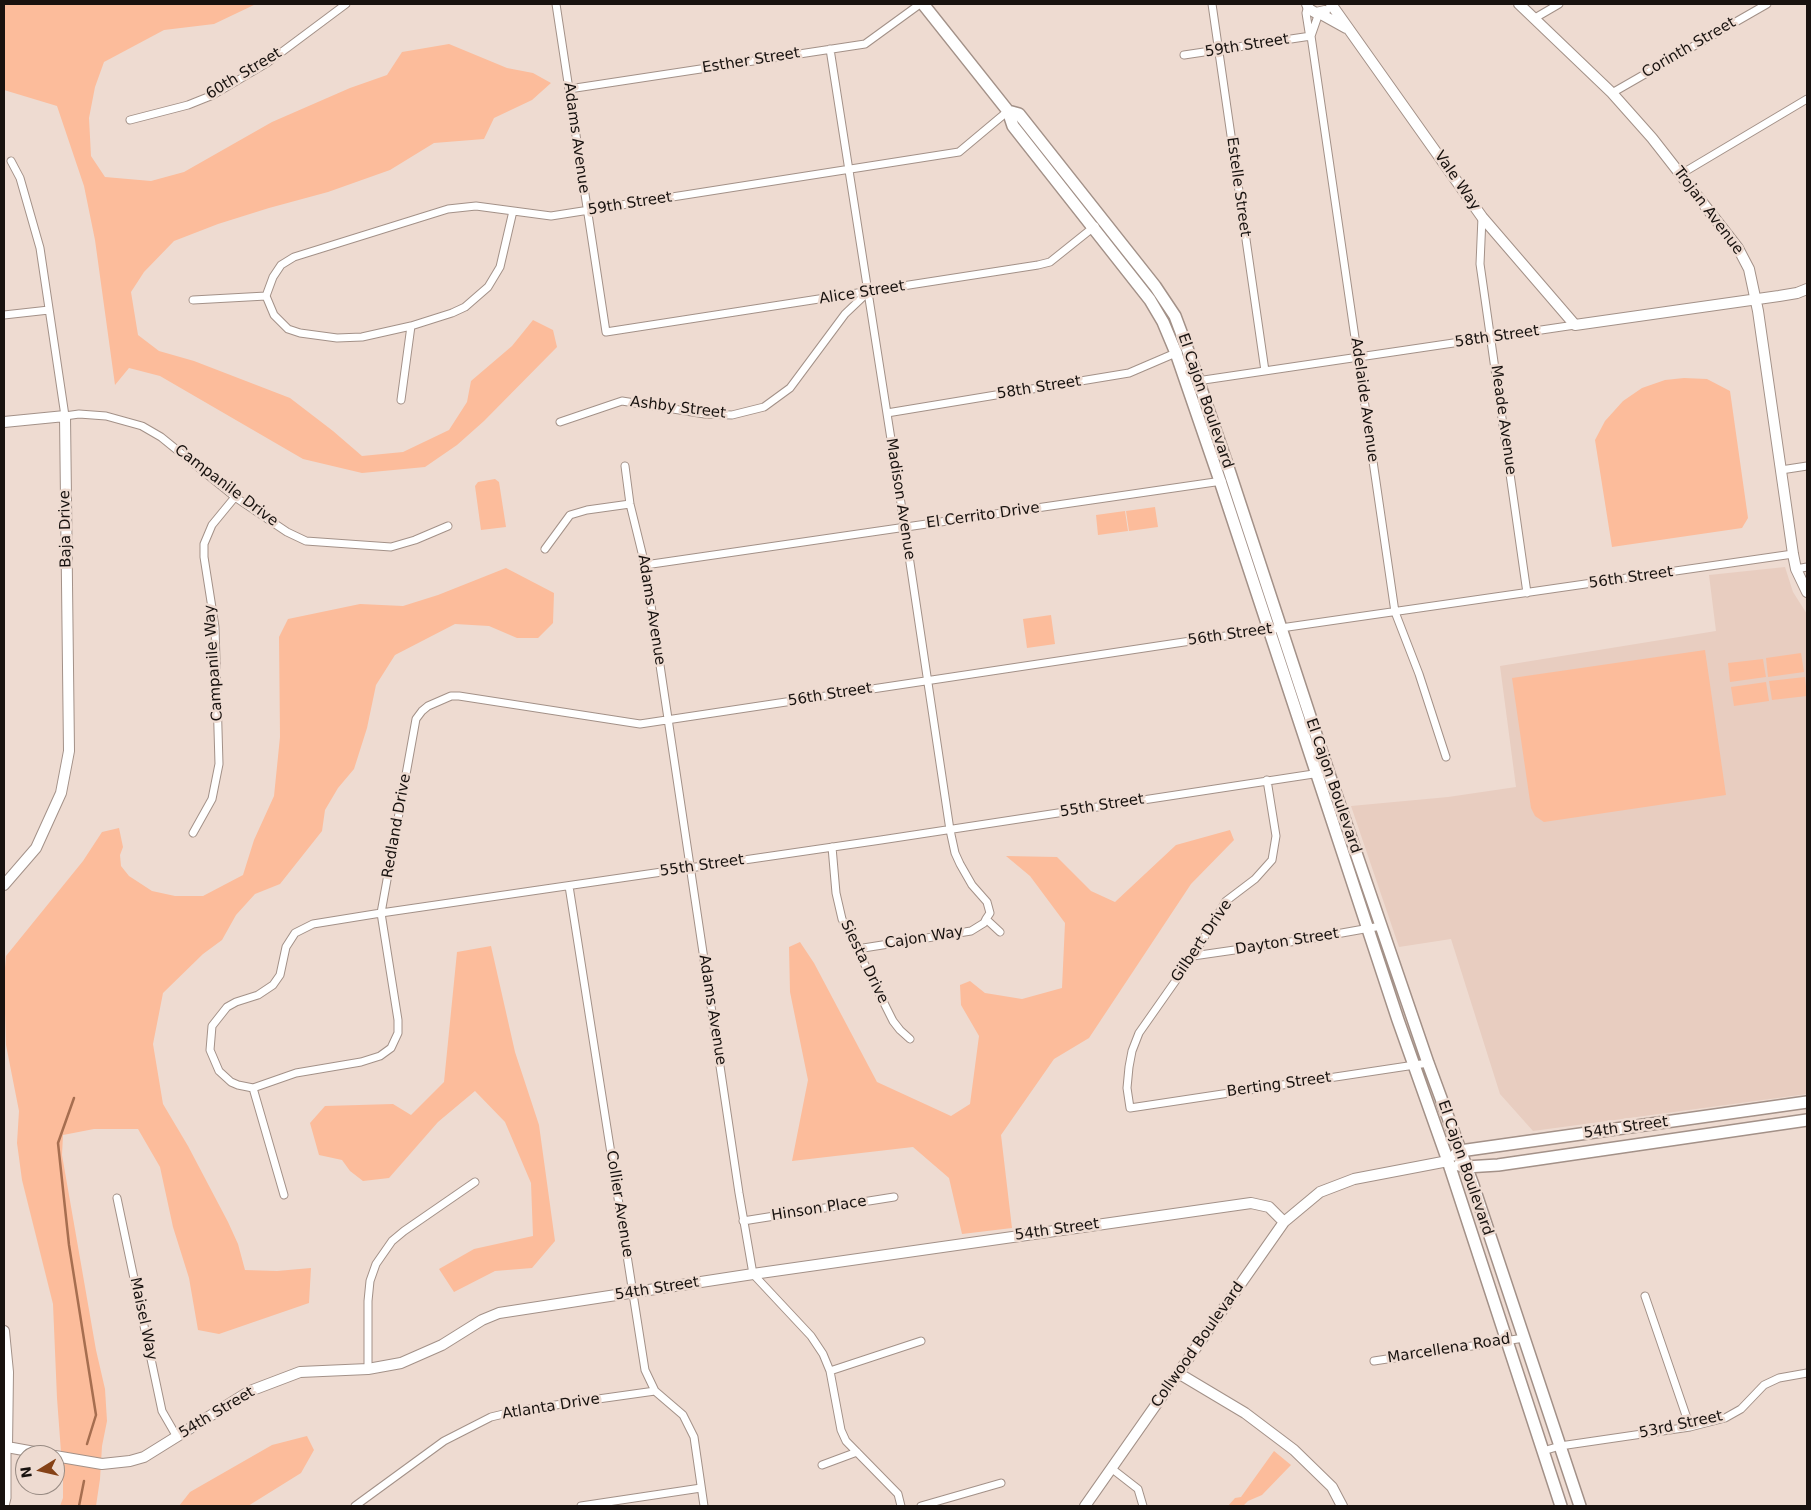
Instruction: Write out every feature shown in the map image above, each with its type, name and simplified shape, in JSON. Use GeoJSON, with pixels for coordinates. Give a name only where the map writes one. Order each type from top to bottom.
{"type":"FeatureCollection","features":[{"type":"Feature","properties":{"kind":"main road","name":"El Cajon Boulevard"},"geometry":{"type":"LineString","coordinates":[[923,4],[1008,112],[1013,126],[1150,300],[1163,322],[1176,353],[1274,629],[1322,772],[1381,926],[1466,1167],[1580,1506]]}},
{"type":"Feature","properties":{"kind":"main road","name":"El Cajon Boulevard"},"geometry":{"type":"LineString","coordinates":[[1008,112],[1020,114],[1160,293],[1174,316],[1187,348],[1232,479],[1274,629]]}},
{"type":"Feature","properties":{"kind":"main road","name":"El Cajon Boulevard"},"geometry":{"type":"LineString","coordinates":[[1322,772],[1367,928],[1448,1161],[1561,1506]]}},
{"type":"Feature","properties":{"kind":"main road","name":"54th Street"},"geometry":{"type":"LineString","coordinates":[[1448,1161],[1460,1151],[1807,1102]]}},
{"type":"Feature","properties":{"kind":"main road","name":"54th Street"},"geometry":{"type":"LineString","coordinates":[[1448,1161],[1466,1167],[1498,1165],[1807,1120]]}},
{"type":"Feature","properties":{"kind":"street","name":"60th Street"},"geometry":{"type":"LineString","coordinates":[[130,120],[188,105],[213,95],[267,64],[346,4]]}},
{"type":"Feature","properties":{"kind":"street","name":"Adams Avenue"},"geometry":{"type":"LineString","coordinates":[[556,4],[586,211],[606,332]]}},
{"type":"Feature","properties":{"kind":"street","name":"Esther Street"},"geometry":{"type":"LineString","coordinates":[[569,89],[865,44],[920,4]]}},
{"type":"Feature","properties":{"kind":"street","name":"Estelle Street"},"geometry":{"type":"LineString","coordinates":[[1212,4],[1265,371]]}},
{"type":"Feature","properties":{"kind":"street","name":"Vale Way"},"geometry":{"type":"LineString","coordinates":[[1319,13],[1326,11],[1330,4],[1482,217],[1575,325]]}},
{"type":"Feature","properties":{"kind":"street","name":"Trojan Avenue"},"geometry":{"type":"LineString","coordinates":[[1519,4],[1612,93],[1652,138],[1738,248],[1749,269],[1756,299],[1793,554],[1796,569],[1807,592]]}},
{"type":"Feature","properties":{"kind":"street"},"geometry":{"type":"LineString","coordinates":[[1535,18],[1559,4]]}},
{"type":"Feature","properties":{"kind":"street","name":"Corinth Street"},"geometry":{"type":"LineString","coordinates":[[1612,93],[1767,4]]}},
{"type":"Feature","properties":{"kind":"street","name":"Vale Way"},"geometry":{"type":"LineString","coordinates":[[1307,5],[1312,11],[1349,30]]}},
{"type":"Feature","properties":{"kind":"street","name":"Adelaide Avenue"},"geometry":{"type":"LineString","coordinates":[[1307,5],[1306,13],[1311,36],[1395,612],[1419,674],[1446,757]]}},
{"type":"Feature","properties":{"kind":"street","name":"Adelaide Avenue"},"geometry":{"type":"LineString","coordinates":[[1311,36],[1319,13]]}},
{"type":"Feature","properties":{"kind":"street","name":"59th Street"},"geometry":{"type":"LineString","coordinates":[[1184,55],[1311,36]]}},
{"type":"Feature","properties":{"kind":"street","name":"Madison Avenue"},"geometry":{"type":"LineString","coordinates":[[830,50],[950,830],[955,853],[960,864],[972,885],[987,902],[990,913],[986,919]]}},
{"type":"Feature","properties":{"kind":"street"},"geometry":{"type":"LineString","coordinates":[[1681,174],[1807,99]]}},
{"type":"Feature","properties":{"kind":"street","name":"59th Street"},"geometry":{"type":"LineString","coordinates":[[266,296],[273,277],[281,265],[294,257],[448,208],[476,206],[551,216],[958,152],[1008,112]]}},
{"type":"Feature","properties":{"kind":"street","name":"Baja Drive"},"geometry":{"type":"LineString","coordinates":[[4,885],[36,848],[61,793],[69,751],[65,416],[40,248],[20,178],[11,161]]}},
{"type":"Feature","properties":{"kind":"street"},"geometry":{"type":"LineString","coordinates":[[193,300],[266,296],[274,315],[288,329],[300,333],[338,338],[362,337],[410,326],[452,313],[464,307],[488,287],[500,267],[513,211]]}},
{"type":"Feature","properties":{"kind":"street","name":"Meade Avenue"},"geometry":{"type":"LineString","coordinates":[[1482,217],[1480,264],[1528,593]]}},
{"type":"Feature","properties":{"kind":"street","name":"Alice Street"},"geometry":{"type":"LineString","coordinates":[[606,332],[1050,262],[1103,219]]}},
{"type":"Feature","properties":{"kind":"street","name":"58th Street"},"geometry":{"type":"LineString","coordinates":[[1186,382],[1797,293],[1807,289]]}},
{"type":"Feature","properties":{"kind":"street","name":"Ashby Street"},"geometry":{"type":"LineString","coordinates":[[560,422],[622,401],[705,414],[732,415],[764,407],[790,388],[845,314],[867,292]]}},
{"type":"Feature","properties":{"kind":"street"},"geometry":{"type":"LineString","coordinates":[[4,315],[49,310]]}},
{"type":"Feature","properties":{"kind":"street"},"geometry":{"type":"LineString","coordinates":[[400,400],[410,326]]}},
{"type":"Feature","properties":{"kind":"street","name":"58th Street"},"geometry":{"type":"LineString","coordinates":[[886,413],[1129,373],[1187,348]]}},
{"type":"Feature","properties":{"kind":"street","name":"Campanile Drive"},"geometry":{"type":"LineString","coordinates":[[4,422],[79,414],[106,416],[142,426],[161,437],[235,497],[287,532],[306,541],[391,547],[415,540],[448,526]]}},
{"type":"Feature","properties":{"kind":"street","name":"Adams Avenue"},"geometry":{"type":"LineString","coordinates":[[625,466],[630,504],[645,565],[753,1274]]}},
{"type":"Feature","properties":{"kind":"street"},"geometry":{"type":"LineString","coordinates":[[1781,470],[1807,466]]}},
{"type":"Feature","properties":{"kind":"street","name":"El Cerrito Drive"},"geometry":{"type":"LineString","coordinates":[[645,565],[1232,479]]}},
{"type":"Feature","properties":{"kind":"street","name":"Campanile Way"},"geometry":{"type":"LineString","coordinates":[[193,833],[212,799],[219,764],[215,627],[204,557],[204,544],[212,525],[235,497]]}},
{"type":"Feature","properties":{"kind":"street"},"geometry":{"type":"LineString","coordinates":[[545,549],[570,515],[588,510],[630,504]]}},
{"type":"Feature","properties":{"kind":"street","name":"56th Street"},"geometry":{"type":"LineString","coordinates":[[669,721],[927,680],[1793,554]]}},
{"type":"Feature","properties":{"kind":"street"},"geometry":{"type":"LineString","coordinates":[[1796,569],[1807,567]]}},
{"type":"Feature","properties":{"kind":"street","name":"Redland Drive"},"geometry":{"type":"LineString","coordinates":[[253,1088],[296,1073],[361,1062],[380,1056],[391,1048],[398,1033],[398,1020],[381,913],[416,719],[422,711],[428,706],[451,696],[459,696],[640,724],[669,721]]}},
{"type":"Feature","properties":{"kind":"street","name":"55th Street"},"geometry":{"type":"LineString","coordinates":[[253,1088],[231,1082],[219,1071],[210,1050],[212,1026],[227,1007],[258,995],[273,985],[280,975],[286,947],[295,934],[313,924],[950,830],[1322,772]]}},
{"type":"Feature","properties":{"kind":"street","name":"Gilbert Drive"},"geometry":{"type":"LineString","coordinates":[[1130,1108],[1127,1088],[1132,1051],[1139,1033],[1193,956],[1226,901],[1255,879],[1272,860],[1276,836],[1267,780]]}},
{"type":"Feature","properties":{"kind":"street","name":"Siesta Drive"},"geometry":{"type":"LineString","coordinates":[[832,847],[836,893],[842,919],[894,1021],[910,1039]]}},
{"type":"Feature","properties":{"kind":"street","name":"Collier Avenue"},"geometry":{"type":"LineString","coordinates":[[569,886],[645,1370],[655,1391],[683,1415],[694,1437],[704,1506]]}},
{"type":"Feature","properties":{"kind":"street"},"geometry":{"type":"LineString","coordinates":[[986,919],[1000,932]]}},
{"type":"Feature","properties":{"kind":"street","name":"Cajon Way"},"geometry":{"type":"LineString","coordinates":[[857,949],[972,930],[984,923],[986,919]]}},
{"type":"Feature","properties":{"kind":"street","name":"Dayton Street"},"geometry":{"type":"LineString","coordinates":[[1193,956],[1381,926]]}},
{"type":"Feature","properties":{"kind":"street","name":"Berting Street"},"geometry":{"type":"LineString","coordinates":[[1130,1108],[1428,1063]]}},
{"type":"Feature","properties":{"kind":"street"},"geometry":{"type":"LineString","coordinates":[[253,1088],[284,1195]]}},
{"type":"Feature","properties":{"kind":"street","name":"54th Street"},"geometry":{"type":"LineString","coordinates":[[1320,1192],[1354,1179],[1448,1161]]}},
{"type":"Feature","properties":{"kind":"street"},"geometry":{"type":"LineString","coordinates":[[368,1369],[368,1301],[370,1282],[376,1264],[392,1241],[404,1231],[475,1182]]}},
{"type":"Feature","properties":{"kind":"street","name":"Collwood Boulevard"},"geometry":{"type":"LineString","coordinates":[[1085,1506],[1284,1222],[1320,1192]]}},
{"type":"Feature","properties":{"kind":"street","name":"Hinson Place"},"geometry":{"type":"LineString","coordinates":[[744,1221],[894,1197]]}},
{"type":"Feature","properties":{"kind":"street","name":"Maisel Way"},"geometry":{"type":"LineString","coordinates":[[117,1198],[162,1411],[177,1437]]}},
{"type":"Feature","properties":{"kind":"street","name":"54th Street"},"geometry":{"type":"LineString","coordinates":[[65,1458],[102,1464],[130,1461],[144,1457],[250,1391],[300,1372],[368,1369],[401,1363],[442,1345],[482,1320],[499,1313],[753,1274],[1251,1203],[1269,1207],[1284,1222]]}},
{"type":"Feature","properties":{"kind":"street"},"geometry":{"type":"LineString","coordinates":[[753,1274],[812,1336],[823,1354],[830,1371],[840,1430],[846,1441],[898,1494],[901,1506]]}},
{"type":"Feature","properties":{"kind":"street"},"geometry":{"type":"LineString","coordinates":[[1645,1296],[1690,1427]]}},
{"type":"Feature","properties":{"kind":"street"},"geometry":{"type":"LineString","coordinates":[[4,1331],[8,1372],[7,1498],[5,1506]]}},
{"type":"Feature","properties":{"kind":"street","name":"Marcellena Road"},"geometry":{"type":"LineString","coordinates":[[1374,1361],[1524,1338]]}},
{"type":"Feature","properties":{"kind":"street"},"geometry":{"type":"LineString","coordinates":[[830,1371],[921,1341]]}},
{"type":"Feature","properties":{"kind":"street"},"geometry":{"type":"LineString","coordinates":[[1178,1372],[1245,1413],[1294,1450],[1332,1487],[1339,1505]]}},
{"type":"Feature","properties":{"kind":"street","name":"53rd Street"},"geometry":{"type":"LineString","coordinates":[[1543,1451],[1560,1446],[1690,1427],[1725,1418],[1741,1409],[1764,1385],[1779,1378],[1807,1373]]}},
{"type":"Feature","properties":{"kind":"street","name":"Atlanta Drive"},"geometry":{"type":"LineString","coordinates":[[355,1506],[444,1441],[491,1417],[520,1410],[655,1391]]}},
{"type":"Feature","properties":{"kind":"street"},"geometry":{"type":"LineString","coordinates":[[822,1465],[856,1452]]}},
{"type":"Feature","properties":{"kind":"street"},"geometry":{"type":"LineString","coordinates":[[1111,1468],[1138,1489],[1143,1506]]}},
{"type":"Feature","properties":{"kind":"street"},"geometry":{"type":"LineString","coordinates":[[921,1506],[1001,1483]]}},
{"type":"Feature","properties":{"kind":"street"},"geometry":{"type":"LineString","coordinates":[[581,1506],[701,1488]]}},
{"type":"Feature","properties":{"kind":"shaded area"},"geometry":{"type":"Polygon","coordinates":[[[4,4],[256,4],[214,24],[164,30],[104,62],[95,87],[89,118],[91,156],[105,177],[151,181],[184,172],[272,122],[350,88],[387,75],[402,52],[449,44],[507,68],[533,73],[551,83],[532,100],[494,118],[484,139],[434,143],[390,170],[328,192],[218,224],[174,241],[144,272],[131,292],[138,335],[159,351],[194,361],[290,398],[362,456],[403,452],[449,430],[467,402],[471,381],[512,346],[533,320],[553,330],[557,347],[484,421],[457,445],[425,467],[362,473],[303,459],[160,376],[129,368],[115,385],[95,240],[84,186],[57,106],[4,90],[4,4]]]}},
{"type":"Feature","properties":{"kind":"shaded area"},"geometry":{"type":"Polygon","coordinates":[[[1684,378],[1707,379],[1730,391],[1748,518],[1742,528],[1612,547],[1595,440],[1605,421],[1623,401],[1642,388],[1665,380],[1684,378]]]}},
{"type":"Feature","properties":{"kind":"shaded area"},"geometry":{"type":"Polygon","coordinates":[[[495,479],[499,482],[506,527],[481,530],[475,486],[478,482],[495,479]]]}},
{"type":"Feature","properties":{"kind":"shaded area"},"geometry":{"type":"Polygon","coordinates":[[[1155,507],[1158,527],[1129,531],[1126,511],[1155,507]]]}},
{"type":"Feature","properties":{"kind":"shaded area"},"geometry":{"type":"Polygon","coordinates":[[[1125,511],[1128,531],[1098,535],[1096,515],[1125,511]]]}},
{"type":"Feature","properties":{"kind":"shaded area"},"geometry":{"type":"Polygon","coordinates":[[[1785,567],[1793,592],[1807,614],[1807,1094],[1533,1131],[1500,1094],[1451,939],[1399,947],[1351,806],[1448,797],[1516,787],[1500,666],[1716,631],[1709,575],[1785,567]]]}},
{"type":"Feature","properties":{"kind":"shaded area"},"geometry":{"type":"Polygon","coordinates":[[[506,568],[554,593],[553,623],[538,638],[517,638],[489,626],[455,624],[395,655],[376,685],[367,728],[354,769],[338,788],[325,810],[322,831],[280,884],[255,894],[236,915],[222,940],[203,954],[163,993],[153,1044],[163,1104],[188,1146],[228,1222],[238,1244],[245,1270],[277,1271],[311,1268],[309,1303],[219,1334],[198,1330],[189,1278],[173,1227],[160,1167],[138,1129],[94,1129],[63,1135],[62,1155],[96,1350],[105,1389],[107,1421],[102,1446],[96,1506],[60,1506],[63,1495],[65,1495],[65,1445],[60,1445],[53,1304],[22,1180],[17,1143],[19,1111],[6,1045],[4,980],[6,956],[83,861],[102,832],[119,828],[123,847],[120,855],[121,866],[129,876],[152,891],[175,896],[203,896],[243,875],[254,840],[274,796],[280,737],[279,637],[288,619],[360,604],[403,606],[438,595],[506,568]]]}},
{"type":"Feature","properties":{"kind":"shaded area"},"geometry":{"type":"Polygon","coordinates":[[[1051,615],[1055,644],[1027,648],[1023,619],[1051,615]]]}},
{"type":"Feature","properties":{"kind":"shaded area"},"geometry":{"type":"Polygon","coordinates":[[[1705,650],[1726,795],[1544,822],[1535,816],[1531,808],[1512,678],[1705,650]]]}},
{"type":"Feature","properties":{"kind":"shaded area"},"geometry":{"type":"Polygon","coordinates":[[[1801,653],[1804,672],[1768,677],[1766,658],[1801,653]]]}},
{"type":"Feature","properties":{"kind":"shaded area"},"geometry":{"type":"Polygon","coordinates":[[[1763,659],[1766,677],[1730,682],[1728,663],[1763,659]]]}},
{"type":"Feature","properties":{"kind":"shaded area"},"geometry":{"type":"Polygon","coordinates":[[[1805,677],[1807,696],[1772,700],[1769,681],[1805,677]]]}},
{"type":"Feature","properties":{"kind":"shaded area"},"geometry":{"type":"Polygon","coordinates":[[[1766,682],[1769,701],[1734,706],[1731,687],[1766,682]]]}},
{"type":"Feature","properties":{"kind":"shaded area"},"geometry":{"type":"Polygon","coordinates":[[[1230,830],[1234,840],[1191,884],[1089,1038],[1054,1059],[1001,1135],[1012,1228],[962,1234],[949,1178],[913,1147],[792,1161],[808,1080],[790,992],[789,947],[800,942],[814,963],[877,1082],[951,1116],[970,1104],[979,1036],[961,1005],[960,985],[970,981],[985,993],[1022,999],[1062,988],[1065,923],[1030,876],[1006,856],[1057,857],[1091,891],[1115,902],[1176,845],[1230,830]]]}},
{"type":"Feature","properties":{"kind":"shaded area"},"geometry":{"type":"Polygon","coordinates":[[[491,946],[515,1052],[539,1125],[555,1241],[532,1268],[495,1271],[454,1292],[439,1269],[474,1249],[533,1236],[531,1183],[505,1122],[475,1091],[438,1122],[389,1178],[363,1181],[350,1171],[342,1160],[319,1155],[310,1123],[325,1106],[393,1104],[411,1115],[444,1082],[457,952],[491,946]]]}},
{"type":"Feature","properties":{"kind":"shaded area"},"geometry":{"type":"Polygon","coordinates":[[[307,1436],[314,1450],[301,1473],[248,1506],[179,1506],[190,1492],[272,1445],[307,1436]]]}},
{"type":"Feature","properties":{"kind":"shaded area"},"geometry":{"type":"Polygon","coordinates":[[[1274,1451],[1291,1465],[1262,1495],[1248,1501],[1243,1506],[1228,1506],[1235,1498],[1241,1497],[1274,1451]]]}},
{"type":"Feature","properties":{"kind":"waterway"},"geometry":{"type":"LineString","coordinates":[[74,1098],[58,1143],[69,1245],[96,1415],[87,1444]]}},
{"type":"Feature","properties":{"kind":"waterway"},"geometry":{"type":"LineString","coordinates":[[79,1506],[84,1481]]}}]}
